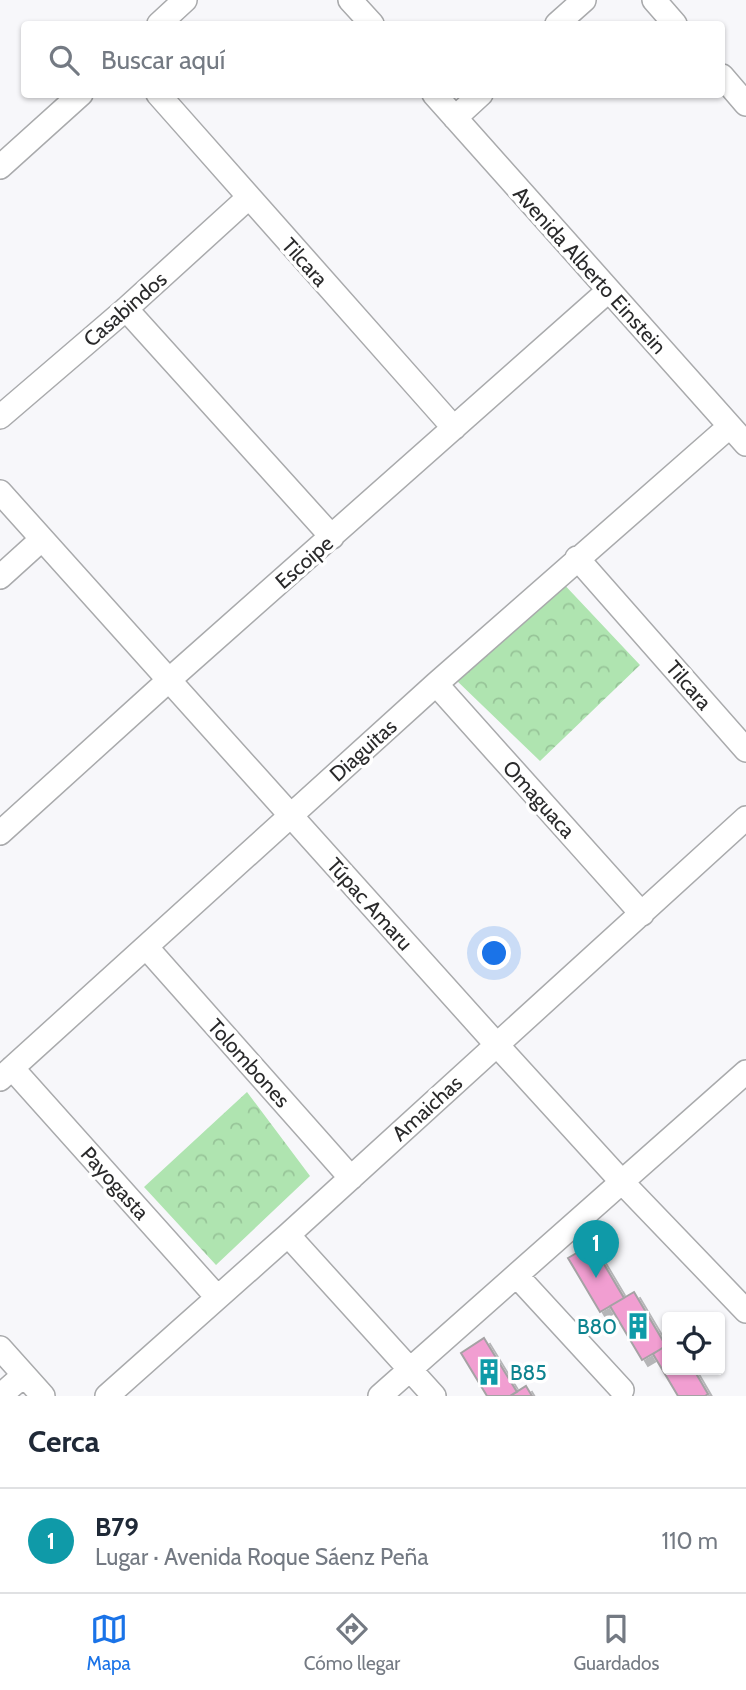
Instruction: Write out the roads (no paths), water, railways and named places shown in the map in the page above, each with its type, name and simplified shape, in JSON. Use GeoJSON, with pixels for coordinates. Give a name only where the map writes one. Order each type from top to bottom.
{"type":"FeatureCollection","features":[{"type":"Feature","properties":{"kind":"street"},"geometry":{"type":"LineString","coordinates":[[162,21],[185,0]]}},
{"type":"Feature","properties":{"kind":"street"},"geometry":{"type":"LineString","coordinates":[[350,0],[369,21]]}},
{"type":"Feature","properties":{"kind":"street"},"geometry":{"type":"LineString","coordinates":[[560,21],[584,0]]}},
{"type":"Feature","properties":{"kind":"street"},"geometry":{"type":"LineString","coordinates":[[654,0],[673,21]]}},
{"type":"Feature","properties":{"kind":"street"},"geometry":{"type":"LineString","coordinates":[[725,80],[746,104]]}},
{"type":"Feature","properties":{"kind":"street"},"geometry":{"type":"LineString","coordinates":[[0,167],[77,98]]}},
{"type":"Feature","properties":{"kind":"street","name":"Tilcara"},"geometry":{"type":"LineString","coordinates":[[161,98],[454,428]]}},
{"type":"Feature","properties":{"kind":"street","name":"Avenida Alberto Einstein"},"geometry":{"type":"LineString","coordinates":[[438,98],[746,444]]}},
{"type":"Feature","properties":{"kind":"street"},"geometry":{"type":"LineString","coordinates":[[455,118],[477,98]]}},
{"type":"Feature","properties":{"kind":"street","name":"Casabindos"},"geometry":{"type":"LineString","coordinates":[[0,417],[126,309],[248,198]]}},
{"type":"Feature","properties":{"kind":"street","name":"Escoipe"},"geometry":{"type":"LineString","coordinates":[[0,833],[608,291]]}},
{"type":"Feature","properties":{"kind":"street"},"geometry":{"type":"LineString","coordinates":[[126,309],[332,537]]}},
{"type":"Feature","properties":{"kind":"street","name":"Diaguitas"},"geometry":{"type":"LineString","coordinates":[[6,1073],[436,684],[730,426]]}},
{"type":"Feature","properties":{"kind":"street","name":"Túpac Amaru"},"geometry":{"type":"LineString","coordinates":[[0,492],[497,1045],[622,1182],[746,1311]]}},
{"type":"Feature","properties":{"kind":"street"},"geometry":{"type":"LineString","coordinates":[[0,577],[41,539]]}},
{"type":"Feature","properties":{"kind":"street","name":"Tilcara"},"geometry":{"type":"LineString","coordinates":[[577,558],[746,750]]}},
{"type":"Feature","properties":{"kind":"street","name":"Omaguaca"},"geometry":{"type":"LineString","coordinates":[[436,684],[642,914]]}},
{"type":"Feature","properties":{"kind":"street","name":"Amaichas"},"geometry":{"type":"LineString","coordinates":[[107,1396],[746,818]]}},
{"type":"Feature","properties":{"kind":"street","name":"Tolombones"},"geometry":{"type":"LineString","coordinates":[[146,948],[351,1178]]}},
{"type":"Feature","properties":{"kind":"street"},"geometry":{"type":"LineString","coordinates":[[380,1396],[746,1072]]}},
{"type":"Feature","properties":{"kind":"street","name":"Payogasta"},"geometry":{"type":"LineString","coordinates":[[6,1073],[217,1297]]}},
{"type":"Feature","properties":{"kind":"street"},"geometry":{"type":"LineString","coordinates":[[288,1235],[434,1396]]}},
{"type":"Feature","properties":{"kind":"street"},"geometry":{"type":"LineString","coordinates":[[517,1276],[622,1390]]}},
{"type":"Feature","properties":{"kind":"street"},"geometry":{"type":"LineString","coordinates":[[0,1348],[43,1396]]}},
{"type":"Feature","properties":{"kind":"street"},"geometry":{"type":"LineString","coordinates":[[1,1396],[24,1375]]}},
{"type":"Feature","properties":{"kind":"place","name":"B79"},"geometry":{"type":"Point","coordinates":[596,1278]}},
{"type":"Feature","properties":{"kind":"place","name":"B80"},"geometry":{"type":"Point","coordinates":[638,1326]}},
{"type":"Feature","properties":{"kind":"place","name":"B85"},"geometry":{"type":"Point","coordinates":[489,1372]}}]}
